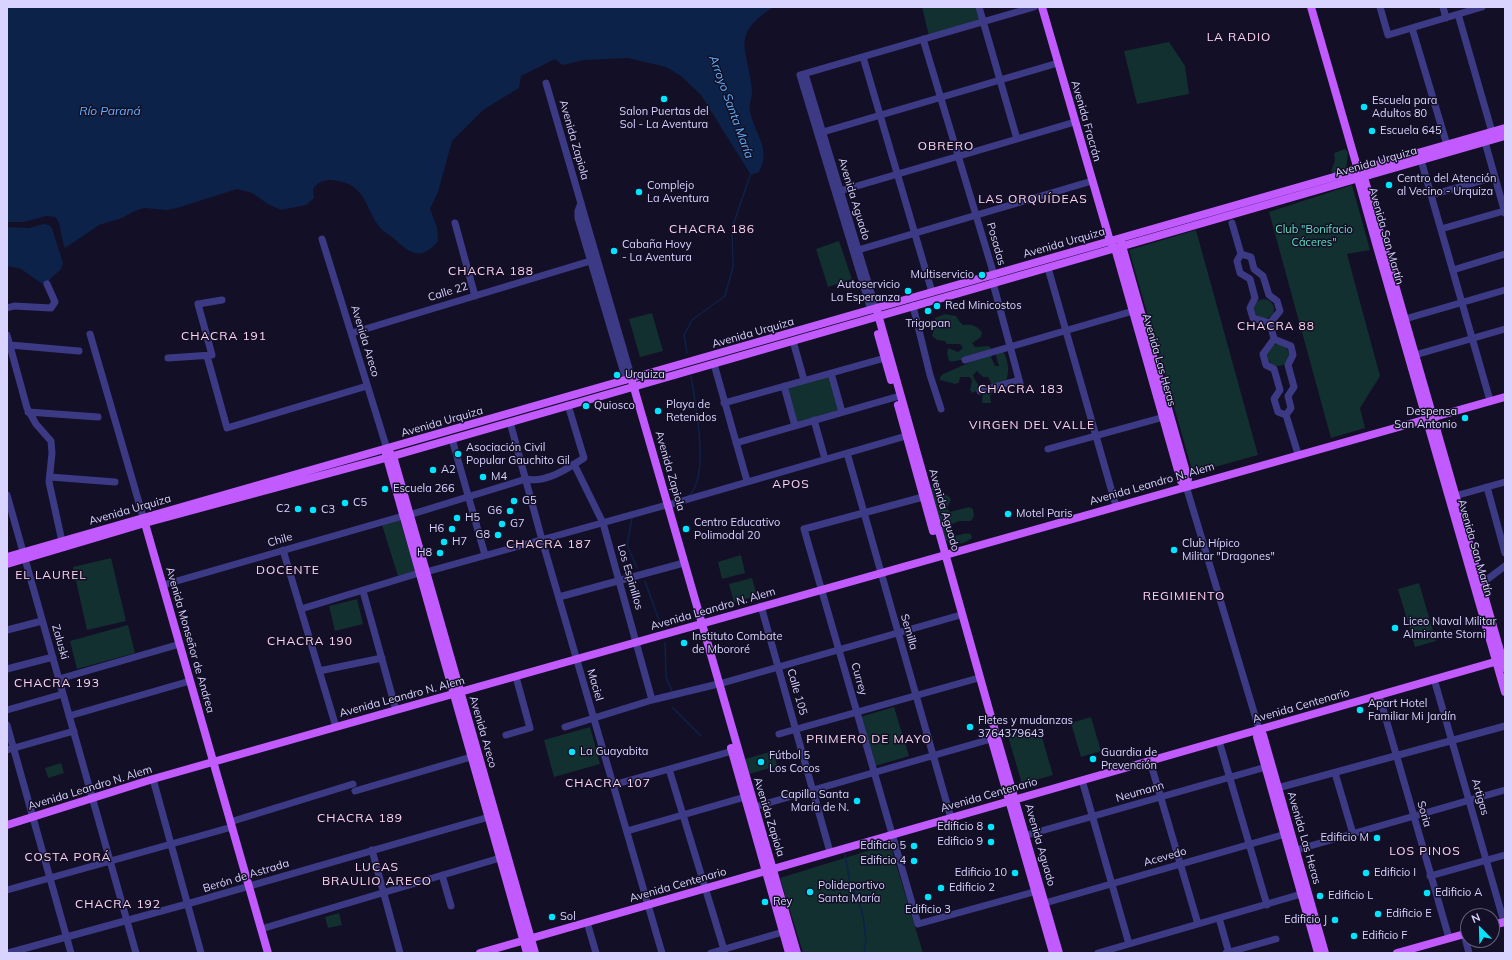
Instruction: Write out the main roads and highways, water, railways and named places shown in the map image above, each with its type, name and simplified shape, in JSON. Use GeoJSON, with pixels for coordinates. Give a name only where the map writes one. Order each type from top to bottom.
{"type":"FeatureCollection","features":[{"type":"Feature","properties":{"kind":"main road","name":"Avenida Fracrán"},"geometry":{"type":"LineString","coordinates":[[1042,7],[1110,241]]}},
{"type":"Feature","properties":{"kind":"main road"},"geometry":{"type":"LineString","coordinates":[[1311,7],[1360,175]]}},
{"type":"Feature","properties":{"kind":"main road","name":"Avenida Urquiza"},"geometry":{"type":"LineString","coordinates":[[1360,175],[1447,145],[1505,128]]}},
{"type":"Feature","properties":{"kind":"main road","name":"Avenida Urquiza"},"geometry":{"type":"LineString","coordinates":[[388,454],[452,439],[568,405],[630,383],[714,364],[793,341],[932,292],[1048,268],[1119,244],[1360,175],[1422,160],[1505,136]]}},
{"type":"Feature","properties":{"kind":"main road","name":"Avenida San Martín"},"geometry":{"type":"LineString","coordinates":[[1360,175],[1405,319],[1430,416],[1455,496],[1502,662],[1505,692]]}},
{"type":"Feature","properties":{"kind":"main road","name":"Avenida San Martín"},"geometry":{"type":"LineString","coordinates":[[1360,175],[1502,662]]}},
{"type":"Feature","properties":{"kind":"main road","name":"Avenida Urquiza"},"geometry":{"type":"LineString","coordinates":[[7,564],[24,556],[62,544],[388,454],[874,313],[913,306],[1110,241]]}},
{"type":"Feature","properties":{"kind":"main road","name":"Avenida Las Heras"},"geometry":{"type":"LineString","coordinates":[[1110,241],[1119,244]]}},
{"type":"Feature","properties":{"kind":"main road","name":"Avenida Las Heras"},"geometry":{"type":"LineString","coordinates":[[1119,244],[1133,311],[1182,481],[1186,486]]}},
{"type":"Feature","properties":{"kind":"main road","name":"Avenida Las Heras"},"geometry":{"type":"LineString","coordinates":[[1119,244],[1188,479],[1186,486]]}},
{"type":"Feature","properties":{"kind":"main road","name":"Avenida Aguado"},"geometry":{"type":"LineString","coordinates":[[874,313],[923,497],[943,555],[957,616],[991,739],[1012,800]]}},
{"type":"Feature","properties":{"kind":"main road","name":"Avenida Aguado"},"geometry":{"type":"LineString","coordinates":[[874,313],[1038,890],[1052,953]]}},
{"type":"Feature","properties":{"kind":"main road","name":"Avenida Zapiola"},"geometry":{"type":"LineString","coordinates":[[630,383],[717,684],[746,797],[797,953]]}},
{"type":"Feature","properties":{"kind":"main road","name":"Avenida Leandro N. Alem"},"geometry":{"type":"LineString","coordinates":[[7,825],[213,762],[577,660],[761,606],[1298,454],[1505,393]]}},
{"type":"Feature","properties":{"kind":"main road","name":"Avenida Leandro N. Alem"},"geometry":{"type":"LineString","coordinates":[[1430,416],[1505,397]]}},
{"type":"Feature","properties":{"kind":"main road","name":"Avenida Areco"},"geometry":{"type":"LineString","coordinates":[[388,454],[527,939],[527,953]]}},
{"type":"Feature","properties":{"kind":"main road","name":"Avenida Zapiola"},"geometry":{"type":"LineString","coordinates":[[666,505],[680,564],[700,624]]}},
{"type":"Feature","properties":{"kind":"main road","name":"Avenida Monseñor de Andrea"},"geometry":{"type":"LineString","coordinates":[[144,521],[268,953]]}},
{"type":"Feature","properties":{"kind":"main road","name":"Avenida Urquiza"},"geometry":{"type":"LineString","coordinates":[[7,557],[24,556]]}},
{"type":"Feature","properties":{"kind":"main road","name":"Avenida Centenario"},"geometry":{"type":"LineString","coordinates":[[480,953],[1434,679],[1502,662]]}},
{"type":"Feature","properties":{"kind":"main road","name":"Avenida Areco"},"geometry":{"type":"LineString","coordinates":[[457,693],[471,757],[500,858],[527,939],[535,953]]}},
{"type":"Feature","properties":{"kind":"main road","name":"Avenida Las Heras"},"geometry":{"type":"LineString","coordinates":[[1259,729],[1257,737],[1266,767],[1275,789]]}},
{"type":"Feature","properties":{"kind":"main road","name":"Avenida Las Heras"},"geometry":{"type":"LineString","coordinates":[[1259,729],[1263,735],[1275,789],[1305,894],[1325,953]]}},
{"type":"Feature","properties":{"kind":"main road","name":"Avenida Zapiola"},"geometry":{"type":"LineString","coordinates":[[735,750],[754,806],[789,953]]}},
{"type":"Feature","properties":{"kind":"main road","name":"Avenida Las Heras"},"geometry":{"type":"LineString","coordinates":[[1288,833],[1296,850],[1318,953]]}},
{"type":"Feature","properties":{"kind":"main road","name":"Avenida Aguado"},"geometry":{"type":"LineString","coordinates":[[1038,890],[1045,903],[1059,953]]}},
{"type":"Feature","properties":{"kind":"main road"},"geometry":{"type":"LineString","coordinates":[[1397,953],[1460,935]]}},
{"type":"Feature","properties":{"kind":"water","name":"Río Paraná"},"geometry":{"type":"Polygon","coordinates":[[[7,7],[774,7],[760,17],[751,26],[746,35],[745,44],[752,90],[750,108],[752,119],[763,148],[763,163],[759,172],[751,175],[701,95],[681,76],[666,67],[628,58],[585,60],[562,65],[555,59],[521,76],[519,88],[483,110],[452,141],[438,192],[430,209],[437,227],[438,241],[426,252],[415,253],[409,251],[379,227],[362,196],[353,186],[332,180],[319,183],[313,189],[314,198],[306,205],[281,210],[268,204],[252,193],[237,189],[177,208],[167,210],[144,208],[122,218],[99,225],[65,248],[59,223],[55,217],[46,216],[24,222],[7,222],[7,7]]]}},
{"type":"Feature","properties":{"kind":"water"},"geometry":{"type":"Polygon","coordinates":[[[43,224],[49,225],[52,228],[63,263],[61,269],[44,285],[21,269],[7,266],[7,227],[29,228],[43,224]]]}},
{"type":"Feature","properties":{"kind":"waterway","name":"Arroyo Santa María"},"geometry":{"type":"LineString","coordinates":[[687,353],[684,335],[692,320],[725,296],[733,267],[732,228],[751,173]]}},
{"type":"Feature","properties":{"kind":"waterway","name":"Arroyo Santa María"},"geometry":{"type":"LineString","coordinates":[[688,496],[695,487],[699,474],[700,458],[698,421],[691,376]]}},
{"type":"Feature","properties":{"kind":"waterway","name":"Arroyo Santa María"},"geometry":{"type":"LineString","coordinates":[[632,518],[627,545],[637,568]]}},
{"type":"Feature","properties":{"kind":"waterway","name":"Arroyo Santa María"},"geometry":{"type":"LineString","coordinates":[[645,581],[661,626]]}},
{"type":"Feature","properties":{"kind":"waterway","name":"Arroyo Santa María"},"geometry":{"type":"LineString","coordinates":[[665,642],[666,677],[672,691]]}},
{"type":"Feature","properties":{"kind":"waterway","name":"Arroyo Santa María"},"geometry":{"type":"LineString","coordinates":[[672,707],[701,736]]}},
{"type":"Feature","properties":{"kind":"waterway","name":"Arroyo Santa María"},"geometry":{"type":"LineString","coordinates":[[845,854],[850,883],[858,899],[863,916],[866,940],[864,953]]}},
{"type":"Feature","properties":{"kind":"place","name":"Salon Puertas del Sol - La Aventura"},"geometry":{"type":"Point","coordinates":[664,99]}},
{"type":"Feature","properties":{"kind":"place","name":"Escuela para Adultos 80"},"geometry":{"type":"Point","coordinates":[1364,107]}},
{"type":"Feature","properties":{"kind":"place","name":"Escuela 645"},"geometry":{"type":"Point","coordinates":[1372,131]}},
{"type":"Feature","properties":{"kind":"place","name":"Centro del Atención al Vecino - Urquiza"},"geometry":{"type":"Point","coordinates":[1389,185]}},
{"type":"Feature","properties":{"kind":"place","name":"Complejo La Aventura"},"geometry":{"type":"Point","coordinates":[639,192]}},
{"type":"Feature","properties":{"kind":"place","name":"Cabaña Hovy - La Aventura"},"geometry":{"type":"Point","coordinates":[614,251]}},
{"type":"Feature","properties":{"kind":"place","name":"Multiservicio"},"geometry":{"type":"Point","coordinates":[982,275]}},
{"type":"Feature","properties":{"kind":"place","name":"Autoservicio La Esperanza"},"geometry":{"type":"Point","coordinates":[908,291]}},
{"type":"Feature","properties":{"kind":"place","name":"Red Minicostos"},"geometry":{"type":"Point","coordinates":[937,306]}},
{"type":"Feature","properties":{"kind":"place","name":"Trigopan"},"geometry":{"type":"Point","coordinates":[928,311]}},
{"type":"Feature","properties":{"kind":"place","name":"Urquiza"},"geometry":{"type":"Point","coordinates":[617,375]}},
{"type":"Feature","properties":{"kind":"place","name":"Quiosco"},"geometry":{"type":"Point","coordinates":[586,406]}},
{"type":"Feature","properties":{"kind":"place","name":"Playa de Retenidos"},"geometry":{"type":"Point","coordinates":[658,411]}},
{"type":"Feature","properties":{"kind":"place","name":"Despensa San Antonio"},"geometry":{"type":"Point","coordinates":[1465,418]}},
{"type":"Feature","properties":{"kind":"place","name":"Asociación Civil Popular Gauchito Gil"},"geometry":{"type":"Point","coordinates":[458,454]}},
{"type":"Feature","properties":{"kind":"place","name":"A2"},"geometry":{"type":"Point","coordinates":[433,470]}},
{"type":"Feature","properties":{"kind":"place","name":"M4"},"geometry":{"type":"Point","coordinates":[483,477]}},
{"type":"Feature","properties":{"kind":"place","name":"Escuela 266"},"geometry":{"type":"Point","coordinates":[385,489]}},
{"type":"Feature","properties":{"kind":"place","name":"G5"},"geometry":{"type":"Point","coordinates":[514,501]}},
{"type":"Feature","properties":{"kind":"place","name":"C5"},"geometry":{"type":"Point","coordinates":[345,503]}},
{"type":"Feature","properties":{"kind":"place","name":"C2"},"geometry":{"type":"Point","coordinates":[298,509]}},
{"type":"Feature","properties":{"kind":"place","name":"C3"},"geometry":{"type":"Point","coordinates":[313,510]}},
{"type":"Feature","properties":{"kind":"place","name":"G6"},"geometry":{"type":"Point","coordinates":[510,511]}},
{"type":"Feature","properties":{"kind":"place","name":"Motel Paris"},"geometry":{"type":"Point","coordinates":[1008,514]}},
{"type":"Feature","properties":{"kind":"place","name":"H5"},"geometry":{"type":"Point","coordinates":[457,518]}},
{"type":"Feature","properties":{"kind":"place","name":"G7"},"geometry":{"type":"Point","coordinates":[502,524]}},
{"type":"Feature","properties":{"kind":"place","name":"H6"},"geometry":{"type":"Point","coordinates":[452,529]}},
{"type":"Feature","properties":{"kind":"place","name":"Centro Educativo Polimodal 20"},"geometry":{"type":"Point","coordinates":[686,529]}},
{"type":"Feature","properties":{"kind":"place","name":"G8"},"geometry":{"type":"Point","coordinates":[498,535]}},
{"type":"Feature","properties":{"kind":"place","name":"H7"},"geometry":{"type":"Point","coordinates":[444,542]}},
{"type":"Feature","properties":{"kind":"place","name":"Club Hípico Militar \"Dragones\""},"geometry":{"type":"Point","coordinates":[1174,550]}},
{"type":"Feature","properties":{"kind":"place","name":"H8"},"geometry":{"type":"Point","coordinates":[440,553]}},
{"type":"Feature","properties":{"kind":"place","name":"Liceo Naval Militar Almirante Storni"},"geometry":{"type":"Point","coordinates":[1395,628]}},
{"type":"Feature","properties":{"kind":"place","name":"Instituto Combate de Mbororé"},"geometry":{"type":"Point","coordinates":[684,643]}},
{"type":"Feature","properties":{"kind":"place","name":"Apart Hotel Familiar Mi Jardín"},"geometry":{"type":"Point","coordinates":[1360,710]}},
{"type":"Feature","properties":{"kind":"place","name":"Fletes y mudanzas 3764379643"},"geometry":{"type":"Point","coordinates":[970,727]}},
{"type":"Feature","properties":{"kind":"place","name":"La Guayabita"},"geometry":{"type":"Point","coordinates":[572,752]}},
{"type":"Feature","properties":{"kind":"place","name":"Guardia de Prevención"},"geometry":{"type":"Point","coordinates":[1093,759]}},
{"type":"Feature","properties":{"kind":"place","name":"Fútbol 5 Los Cocos"},"geometry":{"type":"Point","coordinates":[761,762]}},
{"type":"Feature","properties":{"kind":"place","name":"Capilla Santa María de N."},"geometry":{"type":"Point","coordinates":[857,801]}},
{"type":"Feature","properties":{"kind":"place","name":"Edificio 8"},"geometry":{"type":"Point","coordinates":[991,827]}},
{"type":"Feature","properties":{"kind":"place","name":"Edificio M"},"geometry":{"type":"Point","coordinates":[1377,838]}},
{"type":"Feature","properties":{"kind":"place","name":"Edificio 9"},"geometry":{"type":"Point","coordinates":[991,842]}},
{"type":"Feature","properties":{"kind":"place","name":"Edificio 5"},"geometry":{"type":"Point","coordinates":[914,846]}},
{"type":"Feature","properties":{"kind":"place","name":"Edificio 4"},"geometry":{"type":"Point","coordinates":[914,861]}},
{"type":"Feature","properties":{"kind":"place","name":"Edificio 10"},"geometry":{"type":"Point","coordinates":[1015,873]}},
{"type":"Feature","properties":{"kind":"place","name":"Edificio I"},"geometry":{"type":"Point","coordinates":[1366,873]}},
{"type":"Feature","properties":{"kind":"place","name":"Edificio 2"},"geometry":{"type":"Point","coordinates":[941,888]}},
{"type":"Feature","properties":{"kind":"place","name":"Polideportivo Santa María"},"geometry":{"type":"Point","coordinates":[810,892]}},
{"type":"Feature","properties":{"kind":"place","name":"Edificio A"},"geometry":{"type":"Point","coordinates":[1427,893]}},
{"type":"Feature","properties":{"kind":"place","name":"Edificio L"},"geometry":{"type":"Point","coordinates":[1320,896]}},
{"type":"Feature","properties":{"kind":"place","name":"Edificio 3"},"geometry":{"type":"Point","coordinates":[928,897]}},
{"type":"Feature","properties":{"kind":"place","name":"Rey"},"geometry":{"type":"Point","coordinates":[765,902]}},
{"type":"Feature","properties":{"kind":"place","name":"Edificio E"},"geometry":{"type":"Point","coordinates":[1378,914]}},
{"type":"Feature","properties":{"kind":"place","name":"Sol"},"geometry":{"type":"Point","coordinates":[552,917]}},
{"type":"Feature","properties":{"kind":"place","name":"Edificio J"},"geometry":{"type":"Point","coordinates":[1335,920]}},
{"type":"Feature","properties":{"kind":"place","name":"Edificio F"},"geometry":{"type":"Point","coordinates":[1354,936]}},
{"type":"Feature","properties":{"kind":"district","name":"LA RADIO"},"geometry":{"type":"Point","coordinates":[1239,37]}},
{"type":"Feature","properties":{"kind":"district","name":"OBRERO"},"geometry":{"type":"Point","coordinates":[946,146]}},
{"type":"Feature","properties":{"kind":"district","name":"LAS ORQUÍDEAS"},"geometry":{"type":"Point","coordinates":[1033,199]}},
{"type":"Feature","properties":{"kind":"district","name":"CHACRA 186"},"geometry":{"type":"Point","coordinates":[712,229]}},
{"type":"Feature","properties":{"kind":"district","name":"CHACRA 188"},"geometry":{"type":"Point","coordinates":[491,271]}},
{"type":"Feature","properties":{"kind":"district","name":"CHACRA 88"},"geometry":{"type":"Point","coordinates":[1276,326]}},
{"type":"Feature","properties":{"kind":"district","name":"CHACRA 191"},"geometry":{"type":"Point","coordinates":[224,336]}},
{"type":"Feature","properties":{"kind":"district","name":"CHACRA 183"},"geometry":{"type":"Point","coordinates":[1021,389]}},
{"type":"Feature","properties":{"kind":"district","name":"VIRGEN DEL VALLE"},"geometry":{"type":"Point","coordinates":[1032,425]}},
{"type":"Feature","properties":{"kind":"district","name":"APOS"},"geometry":{"type":"Point","coordinates":[791,484]}},
{"type":"Feature","properties":{"kind":"district","name":"CHACRA 187"},"geometry":{"type":"Point","coordinates":[549,544]}},
{"type":"Feature","properties":{"kind":"district","name":"DOCENTE"},"geometry":{"type":"Point","coordinates":[288,570]}},
{"type":"Feature","properties":{"kind":"district","name":"EL LAUREL"},"geometry":{"type":"Point","coordinates":[51,575]}},
{"type":"Feature","properties":{"kind":"district","name":"REGIMIENTO"},"geometry":{"type":"Point","coordinates":[1184,596]}},
{"type":"Feature","properties":{"kind":"district","name":"CHACRA 190"},"geometry":{"type":"Point","coordinates":[310,641]}},
{"type":"Feature","properties":{"kind":"district","name":"CHACRA 193"},"geometry":{"type":"Point","coordinates":[57,683]}},
{"type":"Feature","properties":{"kind":"district","name":"PRIMERO DE MAYO"},"geometry":{"type":"Point","coordinates":[869,739]}},
{"type":"Feature","properties":{"kind":"district","name":"CHACRA 107"},"geometry":{"type":"Point","coordinates":[608,783]}},
{"type":"Feature","properties":{"kind":"district","name":"CHACRA 189"},"geometry":{"type":"Point","coordinates":[360,818]}},
{"type":"Feature","properties":{"kind":"district","name":"LOS PINOS"},"geometry":{"type":"Point","coordinates":[1425,851]}},
{"type":"Feature","properties":{"kind":"district","name":"COSTA PORÁ"},"geometry":{"type":"Point","coordinates":[68,857]}},
{"type":"Feature","properties":{"kind":"district","name":"LUCAS BRAULIO ARECO"},"geometry":{"type":"Point","coordinates":[377,874]}},
{"type":"Feature","properties":{"kind":"district","name":"CHACRA 192"},"geometry":{"type":"Point","coordinates":[118,904]}},
{"type":"Feature","properties":{"kind":"park label","name":"Club \"Bonifacio Cáceres\""},"geometry":{"type":"Point","coordinates":[1314,236]}}]}
